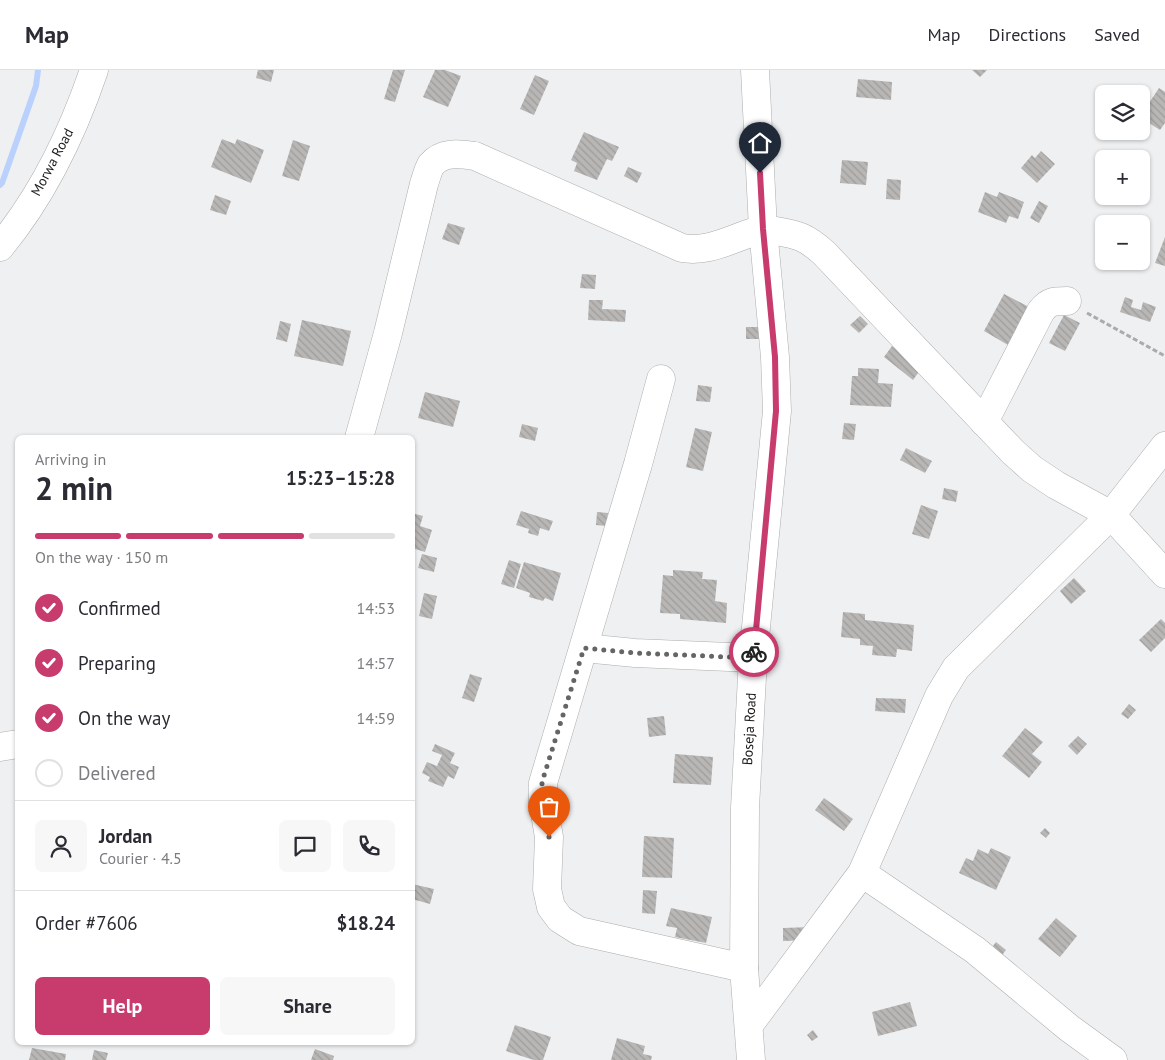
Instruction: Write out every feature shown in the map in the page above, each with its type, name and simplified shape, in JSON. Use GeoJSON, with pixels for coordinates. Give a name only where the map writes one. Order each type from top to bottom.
{"type":"FeatureCollection","features":[{"type":"Feature","properties":{"kind":"street","name":"Morwa Road"},"geometry":{"type":"LineString","coordinates":[[0,247],[21,219],[49,172],[66,138],[94,70]]}},
{"type":"Feature","properties":{"kind":"street","name":"Boseja Road"},"geometry":{"type":"LineString","coordinates":[[751,1060],[744,968],[745,808],[753,658],[776,411],[775,357],[763,229],[755,70]]}},
{"type":"Feature","properties":{"kind":"street"},"geometry":{"type":"LineString","coordinates":[[360,435],[388,333],[424,184],[431,166],[441,157],[456,153],[475,156],[682,248],[693,250],[706,248],[763,229],[799,235],[812,242],[1013,452],[1032,469],[1056,485],[1111,515],[1165,574]]}},
{"type":"Feature","properties":{"kind":"street"},"geometry":{"type":"LineString","coordinates":[[984,422],[1041,311],[1052,301],[1067,302]]}},
{"type":"Feature","properties":{"kind":"street"},"geometry":{"type":"LineString","coordinates":[[661,379],[584,648],[542,782],[542,802],[549,837],[547,889],[551,907],[560,919],[579,931],[744,968]]}},
{"type":"Feature","properties":{"kind":"street"},"geometry":{"type":"LineString","coordinates":[[749,1025],[862,872],[940,696],[956,668],[1111,515],[1165,446]]}},
{"type":"Feature","properties":{"kind":"street"},"geometry":{"type":"LineString","coordinates":[[584,648],[635,653],[753,658]]}},
{"type":"Feature","properties":{"kind":"street"},"geometry":{"type":"LineString","coordinates":[[0,747],[15,744]]}},
{"type":"Feature","properties":{"kind":"street"},"geometry":{"type":"LineString","coordinates":[[862,872],[975,950],[1069,1028],[1113,1060]]}},
{"type":"Feature","properties":{"kind":"path"},"geometry":{"type":"LineString","coordinates":[[1067,302],[1165,356]]}},
{"type":"Feature","properties":{"kind":"building"},"geometry":{"type":"Polygon","coordinates":[[[258,70],[274,70],[271,82],[256,78],[258,70]]]}},
{"type":"Feature","properties":{"kind":"building"},"geometry":{"type":"Polygon","coordinates":[[[393,70],[405,70],[395,102],[384,99],[393,70]]]}},
{"type":"Feature","properties":{"kind":"building"},"geometry":{"type":"Polygon","coordinates":[[[435,70],[445,70],[461,76],[448,107],[423,97],[435,70]]]}},
{"type":"Feature","properties":{"kind":"building"},"geometry":{"type":"Polygon","coordinates":[[[972,70],[987,70],[980,77],[972,70]]]}},
{"type":"Feature","properties":{"kind":"building"},"geometry":{"type":"Polygon","coordinates":[[[535,75],[549,81],[534,115],[520,109],[535,75]]]}},
{"type":"Feature","properties":{"kind":"building"},"geometry":{"type":"Polygon","coordinates":[[[858,79],[892,82],[891,100],[856,97],[858,79]]]}},
{"type":"Feature","properties":{"kind":"building"},"geometry":{"type":"Polygon","coordinates":[[[1159,88],[1165,92],[1165,123],[1160,130],[1150,124],[1150,102],[1159,88]]]}},
{"type":"Feature","properties":{"kind":"building"},"geometry":{"type":"Polygon","coordinates":[[[584,132],[619,147],[612,161],[607,159],[597,180],[574,171],[577,163],[571,160],[584,132]]]}},
{"type":"Feature","properties":{"kind":"building"},"geometry":{"type":"Polygon","coordinates":[[[222,139],[235,144],[237,139],[264,150],[251,183],[211,167],[222,139]]]}},
{"type":"Feature","properties":{"kind":"building"},"geometry":{"type":"Polygon","coordinates":[[[293,140],[310,146],[299,181],[282,176],[293,140]]]}},
{"type":"Feature","properties":{"kind":"building"},"geometry":{"type":"Polygon","coordinates":[[[1041,151],[1055,164],[1037,183],[1021,168],[1032,155],[1035,158],[1041,151]]]}},
{"type":"Feature","properties":{"kind":"building"},"geometry":{"type":"Polygon","coordinates":[[[842,160],[868,162],[866,185],[840,183],[842,160]]]}},
{"type":"Feature","properties":{"kind":"building"},"geometry":{"type":"Polygon","coordinates":[[[628,167],[642,173],[637,183],[624,176],[628,167]]]}},
{"type":"Feature","properties":{"kind":"building"},"geometry":{"type":"Polygon","coordinates":[[[887,179],[901,180],[900,200],[886,199],[887,179]]]}},
{"type":"Feature","properties":{"kind":"building"},"geometry":{"type":"Polygon","coordinates":[[[985,192],[997,197],[999,192],[1024,202],[1018,219],[1009,216],[1006,223],[978,212],[985,192]]]}},
{"type":"Feature","properties":{"kind":"building"},"geometry":{"type":"Polygon","coordinates":[[[215,195],[231,201],[226,215],[210,210],[215,195]]]}},
{"type":"Feature","properties":{"kind":"building"},"geometry":{"type":"Polygon","coordinates":[[[1039,201],[1048,206],[1039,223],[1030,218],[1039,201]]]}},
{"type":"Feature","properties":{"kind":"building"},"geometry":{"type":"Polygon","coordinates":[[[448,223],[465,228],[459,245],[442,239],[448,223]]]}},
{"type":"Feature","properties":{"kind":"building"},"geometry":{"type":"Polygon","coordinates":[[[1165,237],[1165,266],[1155,263],[1165,237]]]}},
{"type":"Feature","properties":{"kind":"building"},"geometry":{"type":"Polygon","coordinates":[[[582,274],[596,275],[595,289],[580,288],[582,274]]]}},
{"type":"Feature","properties":{"kind":"building"},"geometry":{"type":"Polygon","coordinates":[[[1004,294],[1029,307],[1008,345],[984,331],[1004,294]]]}},
{"type":"Feature","properties":{"kind":"building"},"geometry":{"type":"Polygon","coordinates":[[[1125,297],[1133,300],[1131,307],[1141,310],[1143,302],[1156,307],[1150,322],[1120,312],[1125,297]]]}},
{"type":"Feature","properties":{"kind":"building"},"geometry":{"type":"Polygon","coordinates":[[[589,300],[603,300],[602,309],[626,310],[625,322],[588,320],[589,300]]]}},
{"type":"Feature","properties":{"kind":"building"},"geometry":{"type":"Polygon","coordinates":[[[1064,315],[1080,323],[1065,351],[1049,343],[1064,315]]]}},
{"type":"Feature","properties":{"kind":"building"},"geometry":{"type":"Polygon","coordinates":[[[860,316],[868,324],[859,333],[850,325],[860,316]]]}},
{"type":"Feature","properties":{"kind":"building"},"geometry":{"type":"Polygon","coordinates":[[[302,320],[351,331],[343,366],[294,356],[302,320]]]}},
{"type":"Feature","properties":{"kind":"building"},"geometry":{"type":"Polygon","coordinates":[[[280,321],[291,324],[287,342],[276,339],[280,321]]]}},
{"type":"Feature","properties":{"kind":"building"},"geometry":{"type":"Polygon","coordinates":[[[746,327],[762,327],[762,339],[746,339],[746,327]]]}},
{"type":"Feature","properties":{"kind":"building"},"geometry":{"type":"Polygon","coordinates":[[[892,346],[921,369],[913,380],[884,357],[892,346]]]}},
{"type":"Feature","properties":{"kind":"building"},"geometry":{"type":"Polygon","coordinates":[[[858,368],[879,369],[878,383],[893,384],[891,407],[850,405],[852,376],[858,376],[858,368]]]}},
{"type":"Feature","properties":{"kind":"building"},"geometry":{"type":"Polygon","coordinates":[[[698,385],[712,387],[710,402],[696,401],[698,385]]]}},
{"type":"Feature","properties":{"kind":"building"},"geometry":{"type":"Polygon","coordinates":[[[425,392],[460,401],[453,427],[418,418],[425,392]]]}},
{"type":"Feature","properties":{"kind":"building"},"geometry":{"type":"Polygon","coordinates":[[[844,423],[856,424],[854,440],[842,439],[844,423]]]}},
{"type":"Feature","properties":{"kind":"building"},"geometry":{"type":"Polygon","coordinates":[[[522,424],[538,428],[535,441],[519,437],[522,424]]]}},
{"type":"Feature","properties":{"kind":"building"},"geometry":{"type":"Polygon","coordinates":[[[695,428],[712,432],[703,471],[686,467],[695,428]]]}},
{"type":"Feature","properties":{"kind":"building"},"geometry":{"type":"Polygon","coordinates":[[[906,448],[932,461],[925,473],[900,460],[906,448]]]}},
{"type":"Feature","properties":{"kind":"building"},"geometry":{"type":"Polygon","coordinates":[[[944,488],[958,491],[956,502],[942,499],[944,488]]]}},
{"type":"Feature","properties":{"kind":"building"},"geometry":{"type":"Polygon","coordinates":[[[921,505],[938,511],[929,539],[912,534],[921,505]]]}},
{"type":"Feature","properties":{"kind":"building"},"geometry":{"type":"Polygon","coordinates":[[[521,511],[553,521],[549,531],[540,528],[538,536],[528,533],[529,529],[516,525],[521,511]]]}},
{"type":"Feature","properties":{"kind":"building"},"geometry":{"type":"Polygon","coordinates":[[[597,512],[608,513],[606,526],[596,525],[597,512]]]}},
{"type":"Feature","properties":{"kind":"building"},"geometry":{"type":"Polygon","coordinates":[[[415,514],[423,516],[420,526],[432,530],[425,552],[415,549],[415,514]]]}},
{"type":"Feature","properties":{"kind":"building"},"geometry":{"type":"Polygon","coordinates":[[[422,554],[437,558],[434,572],[418,568],[422,554]]]}},
{"type":"Feature","properties":{"kind":"building"},"geometry":{"type":"Polygon","coordinates":[[[509,560],[521,564],[514,588],[501,584],[509,560]]]}},
{"type":"Feature","properties":{"kind":"building"},"geometry":{"type":"Polygon","coordinates":[[[524,562],[561,573],[553,601],[545,598],[543,601],[529,597],[530,593],[516,588],[524,562]]]}},
{"type":"Feature","properties":{"kind":"building"},"geometry":{"type":"Polygon","coordinates":[[[673,570],[703,572],[702,579],[717,580],[715,601],[727,603],[726,623],[680,619],[680,614],[660,613],[663,575],[673,576],[673,570]]]}},
{"type":"Feature","properties":{"kind":"building"},"geometry":{"type":"Polygon","coordinates":[[[1074,578],[1086,591],[1071,604],[1060,591],[1074,578]]]}},
{"type":"Feature","properties":{"kind":"building"},"geometry":{"type":"Polygon","coordinates":[[[424,593],[437,596],[432,619],[419,616],[424,593]]]}},
{"type":"Feature","properties":{"kind":"building"},"geometry":{"type":"Polygon","coordinates":[[[843,612],[865,614],[865,620],[914,625],[912,651],[897,649],[896,657],[872,655],[873,646],[860,645],[860,639],[841,637],[843,612]]]}},
{"type":"Feature","properties":{"kind":"building"},"geometry":{"type":"Polygon","coordinates":[[[1161,619],[1165,623],[1165,638],[1151,652],[1139,640],[1161,619]]]}},
{"type":"Feature","properties":{"kind":"building"},"geometry":{"type":"Polygon","coordinates":[[[470,674],[482,678],[474,702],[462,698],[470,674]]]}},
{"type":"Feature","properties":{"kind":"building"},"geometry":{"type":"Polygon","coordinates":[[[876,698],[906,699],[905,713],[875,711],[876,698]]]}},
{"type":"Feature","properties":{"kind":"building"},"geometry":{"type":"Polygon","coordinates":[[[1129,704],[1136,710],[1128,719],[1121,714],[1129,704]]]}},
{"type":"Feature","properties":{"kind":"building"},"geometry":{"type":"Polygon","coordinates":[[[664,716],[666,735],[649,737],[647,718],[664,716]]]}},
{"type":"Feature","properties":{"kind":"building"},"geometry":{"type":"Polygon","coordinates":[[[1025,728],[1043,742],[1032,754],[1042,762],[1029,778],[1002,756],[1025,728]]]}},
{"type":"Feature","properties":{"kind":"building"},"geometry":{"type":"Polygon","coordinates":[[[1078,736],[1087,744],[1077,755],[1068,746],[1078,736]]]}},
{"type":"Feature","properties":{"kind":"building"},"geometry":{"type":"Polygon","coordinates":[[[435,744],[455,753],[450,763],[459,767],[454,779],[448,776],[443,787],[428,781],[430,777],[422,773],[427,762],[437,766],[442,755],[432,751],[435,744]]]}},
{"type":"Feature","properties":{"kind":"building"},"geometry":{"type":"Polygon","coordinates":[[[675,754],[713,757],[711,785],[673,783],[675,754]]]}},
{"type":"Feature","properties":{"kind":"building"},"geometry":{"type":"Polygon","coordinates":[[[824,798],[853,819],[844,831],[815,810],[824,798]]]}},
{"type":"Feature","properties":{"kind":"building"},"geometry":{"type":"Polygon","coordinates":[[[1045,828],[1050,833],[1046,838],[1040,833],[1045,828]]]}},
{"type":"Feature","properties":{"kind":"building"},"geometry":{"type":"Polygon","coordinates":[[[644,836],[674,838],[672,878],[642,877],[644,836]]]}},
{"type":"Feature","properties":{"kind":"building"},"geometry":{"type":"Polygon","coordinates":[[[991,848],[1011,857],[996,890],[959,873],[966,858],[973,861],[978,849],[988,854],[991,848]]]}},
{"type":"Feature","properties":{"kind":"building"},"geometry":{"type":"Polygon","coordinates":[[[415,885],[434,889],[430,904],[415,900],[415,885]]]}},
{"type":"Feature","properties":{"kind":"building"},"geometry":{"type":"Polygon","coordinates":[[[643,890],[657,891],[655,914],[642,913],[643,890]]]}},
{"type":"Feature","properties":{"kind":"building"},"geometry":{"type":"Polygon","coordinates":[[[671,908],[712,917],[706,943],[675,937],[677,928],[666,926],[671,908]]]}},
{"type":"Feature","properties":{"kind":"building"},"geometry":{"type":"Polygon","coordinates":[[[1056,918],[1077,936],[1060,957],[1038,939],[1056,918]]]}},
{"type":"Feature","properties":{"kind":"building"},"geometry":{"type":"Polygon","coordinates":[[[811,927],[811,940],[783,941],[783,928],[811,927]]]}},
{"type":"Feature","properties":{"kind":"building"},"geometry":{"type":"Polygon","coordinates":[[[996,942],[1006,950],[999,959],[989,951],[996,942]]]}},
{"type":"Feature","properties":{"kind":"building"},"geometry":{"type":"Polygon","coordinates":[[[910,1002],[917,1026],[878,1036],[872,1012],[910,1002]]]}},
{"type":"Feature","properties":{"kind":"building"},"geometry":{"type":"Polygon","coordinates":[[[515,1025],[551,1037],[543,1060],[534,1060],[506,1051],[515,1025]]]}},
{"type":"Feature","properties":{"kind":"building"},"geometry":{"type":"Polygon","coordinates":[[[813,1030],[818,1037],[812,1041],[807,1035],[813,1030]]]}},
{"type":"Feature","properties":{"kind":"building"},"geometry":{"type":"Polygon","coordinates":[[[617,1038],[645,1046],[643,1054],[652,1056],[651,1060],[611,1060],[617,1038]]]}},
{"type":"Feature","properties":{"kind":"building"},"geometry":{"type":"Polygon","coordinates":[[[32,1048],[66,1054],[65,1060],[29,1060],[32,1048]]]}},
{"type":"Feature","properties":{"kind":"building"},"geometry":{"type":"Polygon","coordinates":[[[315,1049],[334,1056],[333,1060],[311,1060],[315,1049]]]}},
{"type":"Feature","properties":{"kind":"building"},"geometry":{"type":"Polygon","coordinates":[[[94,1050],[108,1053],[106,1060],[92,1060],[94,1050]]]}},
{"type":"Feature","properties":{"kind":"waterway"},"geometry":{"type":"LineString","coordinates":[[0,185],[36,86],[38,70]]}},
{"type":"Feature","properties":{"kind":"way so far"},"geometry":{"type":"LineString","coordinates":[[549,837],[542,802],[542,782],[584,648],[635,653],[753,658],[754,652]]}},
{"type":"Feature","properties":{"kind":"route"},"geometry":{"type":"LineString","coordinates":[[754,652],[776,411],[775,357],[763,229],[760,173]]}}]}
